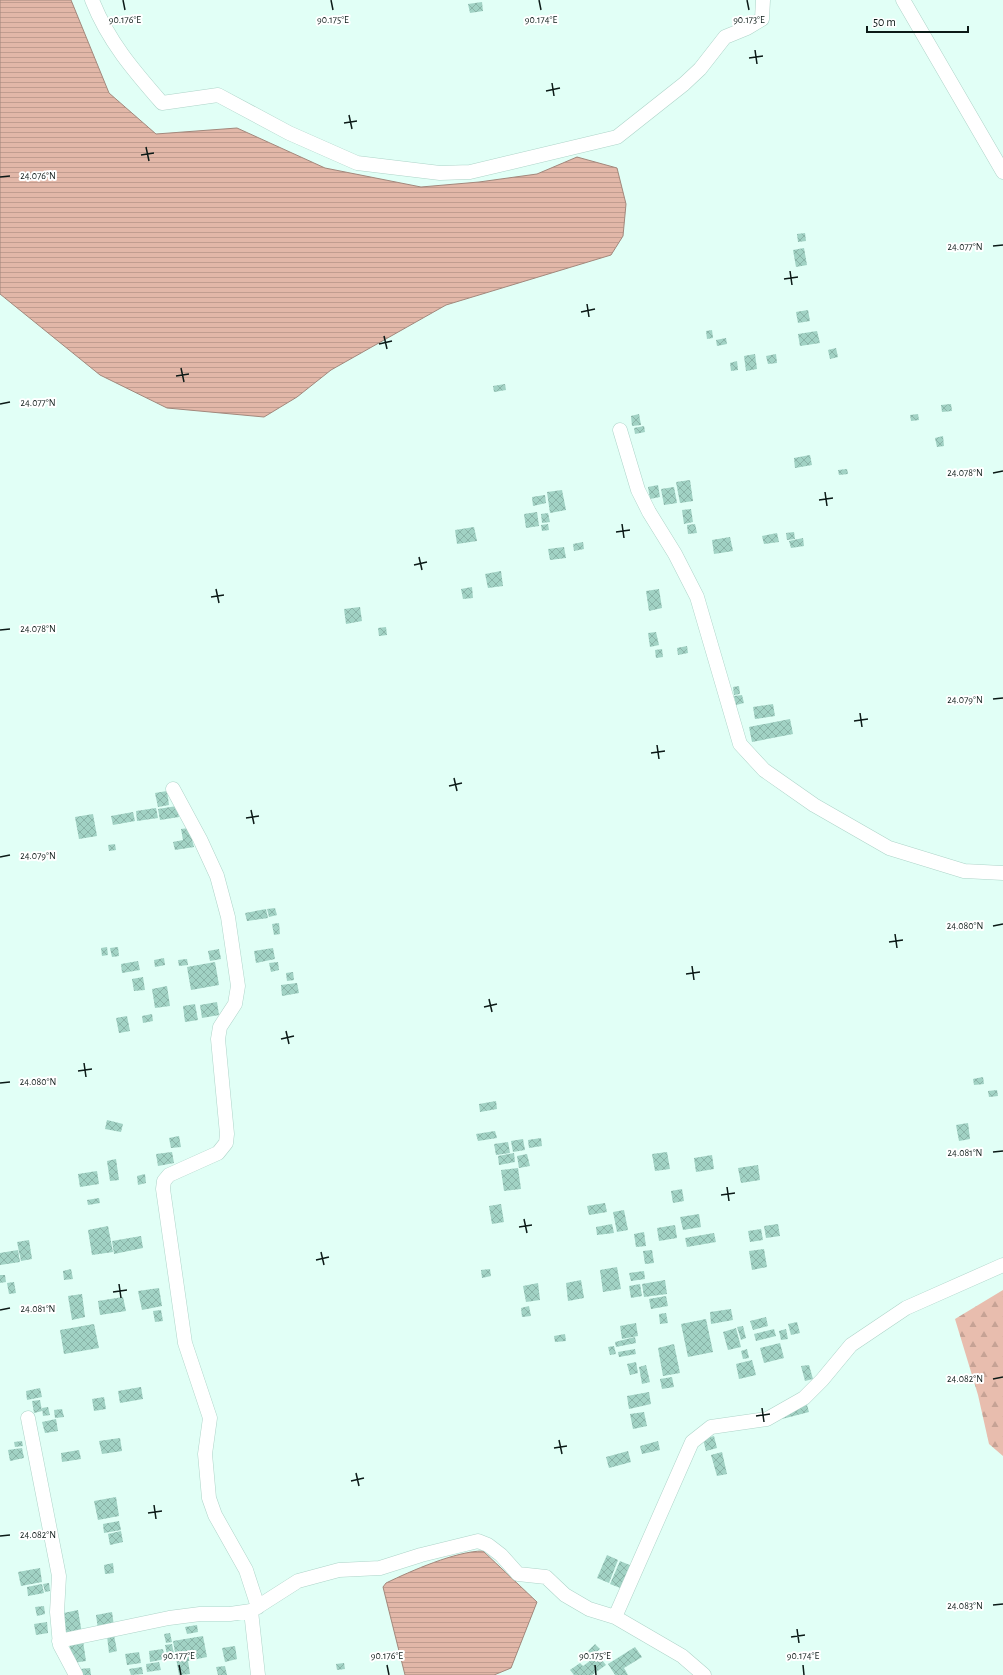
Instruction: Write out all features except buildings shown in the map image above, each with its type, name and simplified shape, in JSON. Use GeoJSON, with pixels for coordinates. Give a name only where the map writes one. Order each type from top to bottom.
{"type":"FeatureCollection","features":[{"type":"Feature","properties":{"kind":"street"},"geometry":{"type":"LineString","coordinates":[[92,0],[100,21],[110,39],[127,62],[162,103],[218,95],[314,145],[357,163],[440,173],[470,172],[617,137],[684,84],[700,69],[725,37],[747,28],[762,19],[763,0]]}},
{"type":"Feature","properties":{"kind":"street"},"geometry":{"type":"LineString","coordinates":[[903,0],[1003,172]]}},
{"type":"Feature","properties":{"kind":"street"},"geometry":{"type":"LineString","coordinates":[[620,430],[638,490],[648,512],[675,554],[697,597],[740,744],[764,770],[814,805],[889,848],[964,871],[1003,873]]}},
{"type":"Feature","properties":{"kind":"street"},"geometry":{"type":"LineString","coordinates":[[173,789],[200,839],[217,876],[228,917],[238,986],[235,1004],[220,1027],[218,1040],[227,1134],[226,1143],[218,1153],[169,1175],[164,1181],[163,1189],[185,1344],[210,1418],[205,1454],[209,1498],[215,1515],[246,1570],[254,1609],[258,1675]]}},
{"type":"Feature","properties":{"kind":"street"},"geometry":{"type":"LineString","coordinates":[[615,1617],[692,1442],[711,1427],[767,1419],[804,1398],[822,1380],[851,1345],[906,1308],[1003,1265]]}},
{"type":"Feature","properties":{"kind":"street"},"geometry":{"type":"LineString","coordinates":[[28,1418],[59,1576],[57,1612],[59,1641],[76,1675]]}},
{"type":"Feature","properties":{"kind":"street"},"geometry":{"type":"LineString","coordinates":[[59,1641],[169,1618],[200,1614],[230,1614],[254,1609],[298,1581],[339,1570],[380,1568],[421,1555],[478,1542],[488,1545],[501,1555],[518,1574],[546,1577],[565,1595],[589,1609],[615,1617],[682,1656],[704,1675]]}},
{"type":"Feature","properties":{"kind":"green space"},"geometry":{"type":"Polygon","coordinates":[[[1003,1290],[1003,1456],[989,1444],[978,1395],[955,1319],[1003,1290]]]}},
{"type":"Feature","properties":{"kind":"shaded area"},"geometry":{"type":"Polygon","coordinates":[[[0,0],[71,0],[109,93],[156,134],[237,128],[325,168],[421,187],[479,182],[537,174],[577,157],[617,168],[626,204],[623,236],[611,255],[446,305],[331,370],[297,397],[264,417],[167,408],[100,375],[0,294],[0,0]]]}},
{"type":"Feature","properties":{"kind":"shaded area"},"geometry":{"type":"Polygon","coordinates":[[[483,1551],[537,1602],[511,1668],[494,1675],[405,1675],[383,1587],[386,1583],[434,1562],[460,1554],[483,1551]]]}}]}
